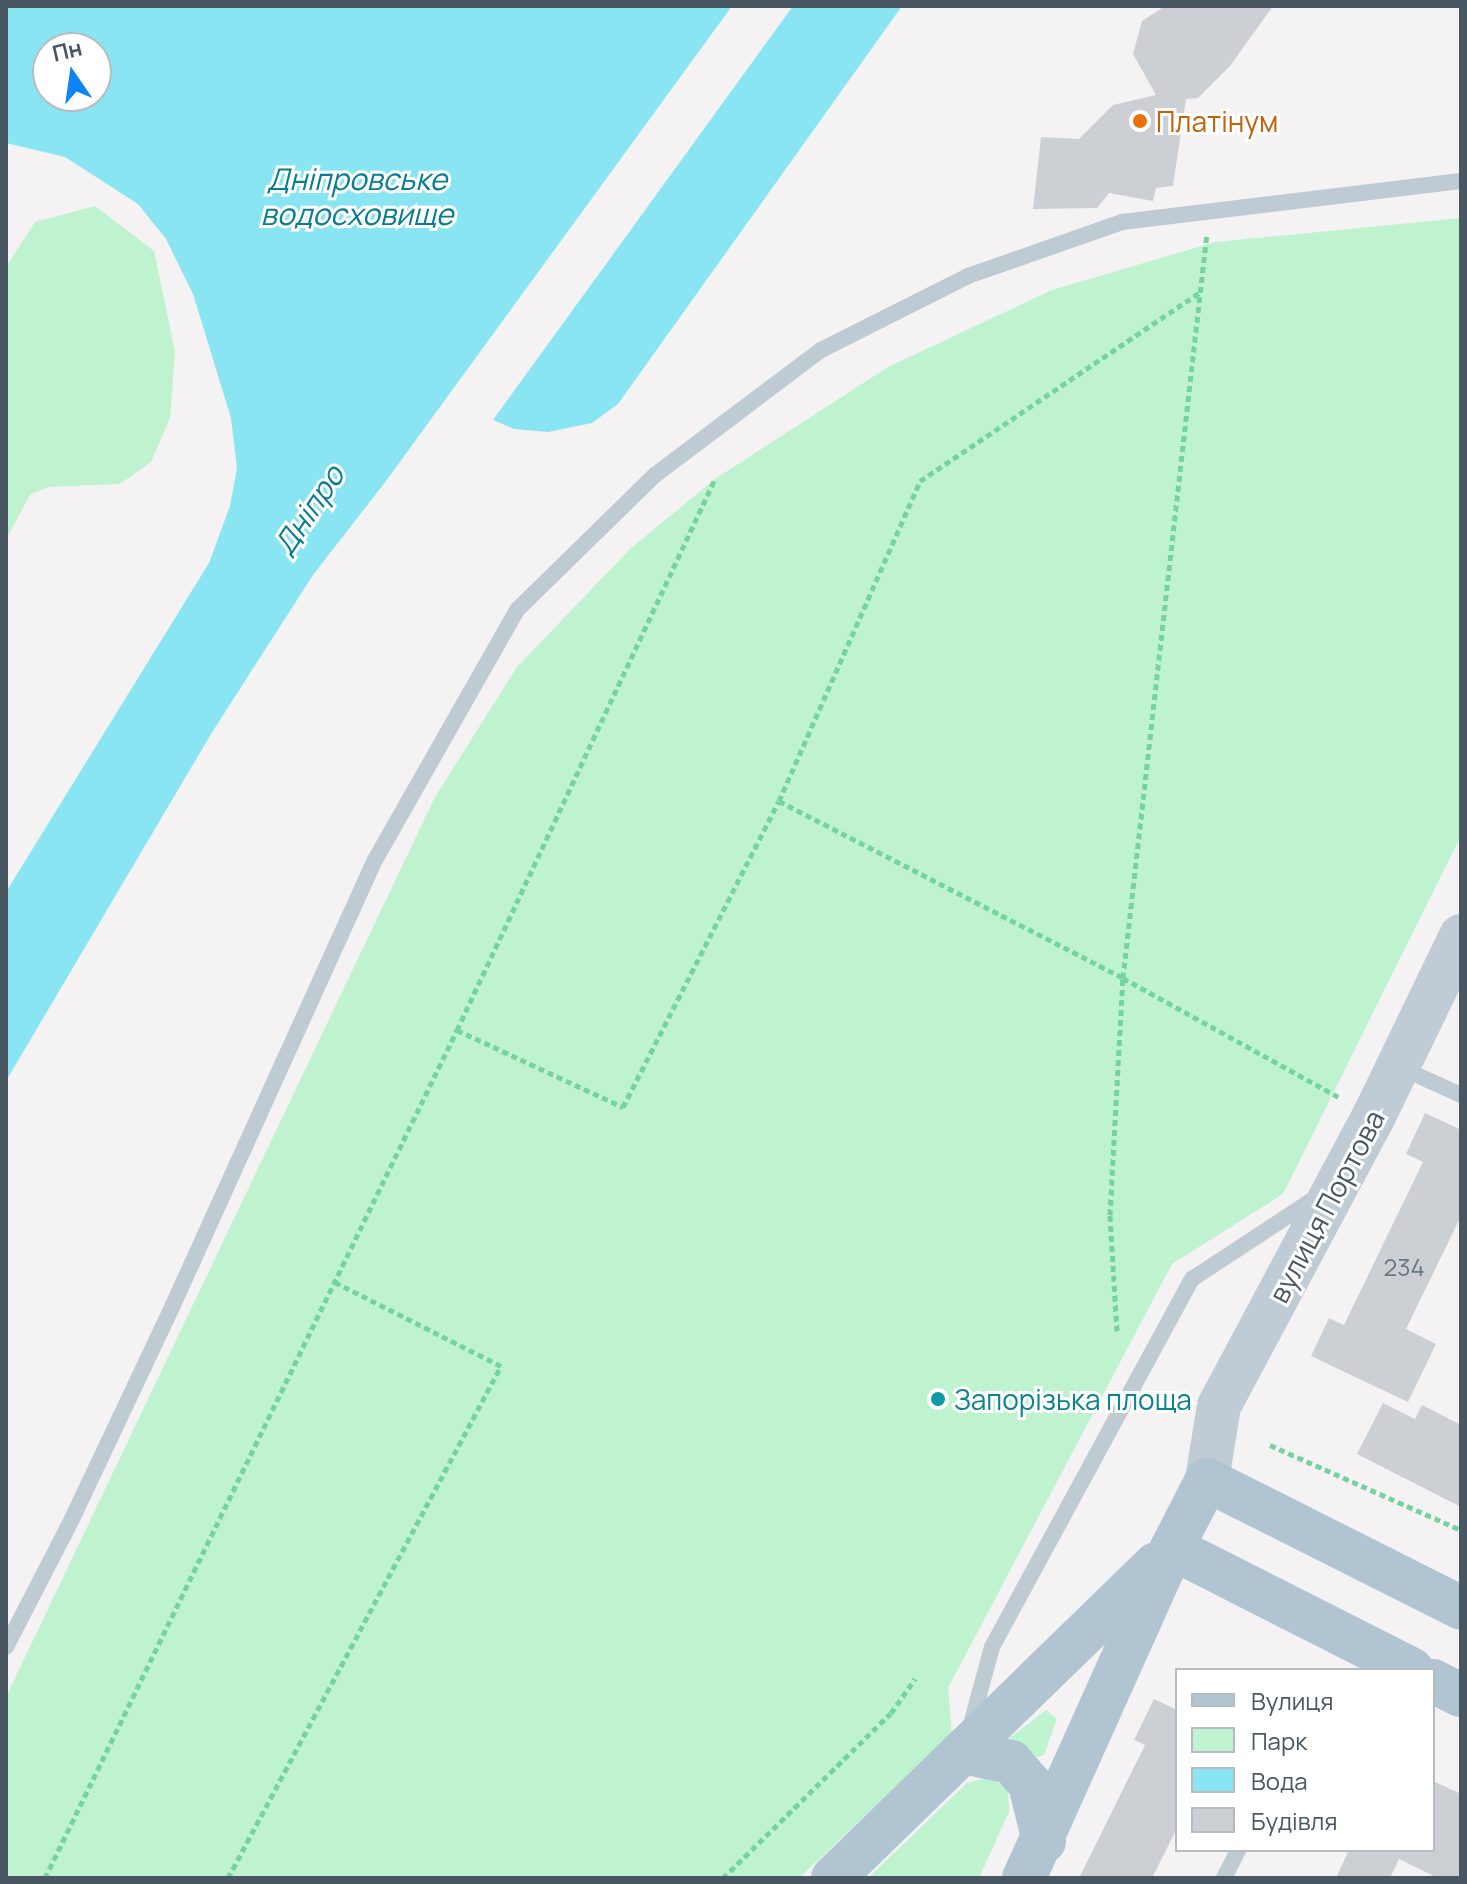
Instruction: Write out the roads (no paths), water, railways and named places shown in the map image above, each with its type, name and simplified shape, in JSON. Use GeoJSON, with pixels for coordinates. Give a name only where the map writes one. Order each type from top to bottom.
{"type":"FeatureCollection","features":[{"type":"Feature","properties":{"kind":"main road"},"geometry":{"type":"LineString","coordinates":[[1034,1859],[1172,1548],[1207,1480],[1461,1608]]}},
{"type":"Feature","properties":{"kind":"main road"},"geometry":{"type":"LineString","coordinates":[[833,1878],[1172,1548]]}},
{"type":"Feature","properties":{"kind":"main road"},"geometry":{"type":"LineString","coordinates":[[1172,1548],[1408,1668]]}},
{"type":"Feature","properties":{"kind":"main road"},"geometry":{"type":"LineString","coordinates":[[1435,1682],[1461,1695]]}},
{"type":"Feature","properties":{"kind":"main road"},"geometry":{"type":"LineString","coordinates":[[963,1752],[1011,1762],[1030,1784],[1034,1859]]}},
{"type":"Feature","properties":{"kind":"street","name":"вулиця Портова"},"geometry":{"type":"LineString","coordinates":[[1207,1480],[1219,1406],[1339,1184],[1461,936]]}},
{"type":"Feature","properties":{"kind":"lane"},"geometry":{"type":"LineString","coordinates":[[6,1647],[71,1521],[173,1305],[375,860],[517,610],[655,475],[821,350],[982,271],[1122,222],[1461,181]]}},
{"type":"Feature","properties":{"kind":"lane"},"geometry":{"type":"LineString","coordinates":[[1398,1066],[1461,1095]]}},
{"type":"Feature","properties":{"kind":"lane"},"geometry":{"type":"LineString","coordinates":[[963,1752],[992,1647],[1192,1279],[1279,1219],[1339,1184]]}},
{"type":"Feature","properties":{"kind":"lane"},"geometry":{"type":"LineString","coordinates":[[1224,1878],[1237,1852]]}},
{"type":"Feature","properties":{"kind":"water","name":"Дніпровське водосховище"},"geometry":{"type":"Polygon","coordinates":[[[6,6],[732,6],[386,481],[313,575],[211,734],[6,1081],[6,892],[209,563],[230,506],[237,468],[231,418],[193,294],[166,239],[138,204],[65,157],[6,143],[6,6]]]}},
{"type":"Feature","properties":{"kind":"water"},"geometry":{"type":"Polygon","coordinates":[[[793,6],[902,6],[618,404],[592,423],[548,432],[514,429],[493,420],[793,6]]]}},
{"type":"Feature","properties":{"kind":"place","name":"Платінум"},"geometry":{"type":"Point","coordinates":[1140,121]}},
{"type":"Feature","properties":{"kind":"place","name":"Запорізька площа"},"geometry":{"type":"Point","coordinates":[938,1399]}},
{"type":"Feature","properties":{"kind":"water label","name":"Дніпро"},"geometry":{"type":"Point","coordinates":[309,510]}}]}
